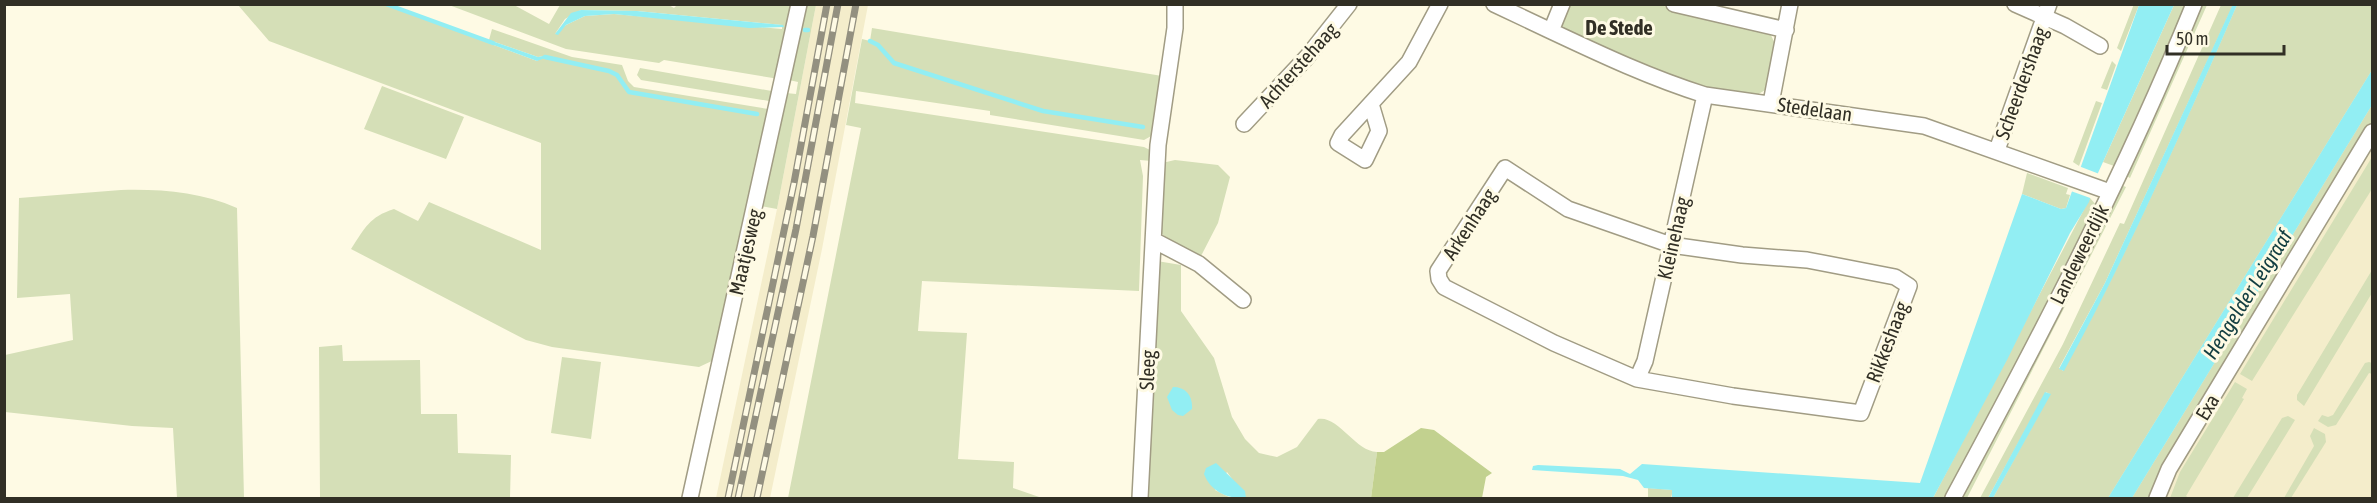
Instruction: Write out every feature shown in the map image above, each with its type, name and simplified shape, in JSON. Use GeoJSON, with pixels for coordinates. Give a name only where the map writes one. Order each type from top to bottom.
{"type":"FeatureCollection","features":[{"type":"Feature","properties":{"kind":"street","name":"Maatjesweg"},"geometry":{"type":"LineString","coordinates":[[690,498],[799,4]]}},
{"type":"Feature","properties":{"kind":"street","name":"Sleeg"},"geometry":{"type":"LineString","coordinates":[[1140,498],[1155,241],[1158,145],[1175,28],[1175,4]]}},
{"type":"Feature","properties":{"kind":"street","name":"Achterstehaag"},"geometry":{"type":"LineString","coordinates":[[1244,124],[1307,57],[1349,4]]}},
{"type":"Feature","properties":{"kind":"street"},"geometry":{"type":"LineString","coordinates":[[1371,104],[1409,62],[1440,4]]}},
{"type":"Feature","properties":{"kind":"street"},"geometry":{"type":"LineString","coordinates":[[1503,7],[1551,31],[1562,4]]}},
{"type":"Feature","properties":{"kind":"street"},"geometry":{"type":"LineString","coordinates":[[1674,4],[1786,30]]}},
{"type":"Feature","properties":{"kind":"street"},"geometry":{"type":"LineString","coordinates":[[1771,103],[1790,4]]}},
{"type":"Feature","properties":{"kind":"street"},"geometry":{"type":"LineString","coordinates":[[2015,4],[2047,10]]}},
{"type":"Feature","properties":{"kind":"street","name":"Landeweerdijk"},"geometry":{"type":"LineString","coordinates":[[1953,498],[2036,345],[2104,190],[2194,4]]}},
{"type":"Feature","properties":{"kind":"street","name":"Scheerdershaag"},"geometry":{"type":"LineString","coordinates":[[1997,150],[2047,10],[2100,46]]}},
{"type":"Feature","properties":{"kind":"street","name":"Stedelaan"},"geometry":{"type":"LineString","coordinates":[[1551,31],[1646,75],[1705,95],[1924,126],[1997,150],[2104,190]]}},
{"type":"Feature","properties":{"kind":"street","name":"Kleinehaag"},"geometry":{"type":"LineString","coordinates":[[1637,379],[1645,361],[1705,95]]}},
{"type":"Feature","properties":{"kind":"street","name":"Exa"},"geometry":{"type":"LineString","coordinates":[[2157,498],[2169,468],[2373,132]]}},
{"type":"Feature","properties":{"kind":"street","name":"Arkenhaag"},"geometry":{"type":"LineString","coordinates":[[1637,379],[1554,343],[1444,287],[1438,279],[1438,271],[1505,168],[1568,209],[1671,245]]}},
{"type":"Feature","properties":{"kind":"street"},"geometry":{"type":"LineString","coordinates":[[1155,241],[1199,264],[1243,300]]}},
{"type":"Feature","properties":{"kind":"street","name":"Rikkeshaag"},"geometry":{"type":"LineString","coordinates":[[1637,379],[1733,396],[1860,413],[1909,286],[1895,277],[1807,260],[1742,255],[1671,245]]}},
{"type":"Feature","properties":{"kind":"shaded area"},"geometry":{"type":"Polygon","coordinates":[[[816,5],[868,5],[822,249],[770,498],[716,498],[777,209],[816,5]]]}},
{"type":"Feature","properties":{"kind":"shaded area"},"geometry":{"type":"Polygon","coordinates":[[[2234,5],[2372,5],[2372,498],[1990,498],[2130,237],[2234,5]]]}},
{"type":"Feature","properties":{"kind":"green space"},"geometry":{"type":"Polygon","coordinates":[[[667,4],[674,8],[678,4],[795,5],[779,79],[664,60],[659,63],[566,49],[449,5],[514,5],[549,24],[560,5],[667,4]],[[581,10],[565,19],[555,34],[566,25],[585,16],[614,14],[782,29],[782,25],[637,11],[581,10]]]}},
{"type":"Feature","properties":{"kind":"green space"},"geometry":{"type":"Polygon","coordinates":[[[1656,4],[1770,33],[1775,44],[1767,89],[1755,96],[1696,85],[1664,75],[1566,31],[1561,23],[1567,5],[1656,4]]]}},
{"type":"Feature","properties":{"kind":"green space"},"geometry":{"type":"Polygon","coordinates":[[[2134,4],[2139,5],[2121,51],[2117,48],[2134,4]]]}},
{"type":"Feature","properties":{"kind":"green space"},"geometry":{"type":"Polygon","coordinates":[[[238,5],[386,5],[537,61],[543,56],[538,57],[489,40],[492,29],[572,57],[622,65],[628,81],[634,87],[768,109],[770,111],[714,360],[699,367],[552,347],[526,340],[351,249],[368,224],[379,216],[394,209],[418,221],[429,202],[541,250],[541,143],[269,41],[238,5]]]}},
{"type":"Feature","properties":{"kind":"green space"},"geometry":{"type":"Polygon","coordinates":[[[804,5],[816,5],[777,209],[761,206],[786,93],[796,94],[798,82],[789,80],[804,5]]]}},
{"type":"Feature","properties":{"kind":"green space"},"geometry":{"type":"Polygon","coordinates":[[[2174,5],[2186,5],[2114,166],[2103,162],[2174,5]]]}},
{"type":"Feature","properties":{"kind":"green space"},"geometry":{"type":"Polygon","coordinates":[[[2201,5],[2207,5],[2130,178],[2125,175],[2201,5]]]}},
{"type":"Feature","properties":{"kind":"green space"},"geometry":{"type":"Polygon","coordinates":[[[2221,5],[2233,5],[2105,283],[2059,368],[2063,371],[2133,235],[2237,5],[2372,5],[2372,70],[2108,498],[1993,498],[2050,394],[2046,392],[1988,498],[1980,498],[2063,344],[2120,223],[2124,224],[2221,5]]]}},
{"type":"Feature","properties":{"kind":"green space"},"geometry":{"type":"Polygon","coordinates":[[[872,28],[1162,76],[1153,135],[1144,140],[990,115],[990,111],[856,91],[855,103],[1144,147],[1152,151],[1152,161],[1140,160],[1143,176],[1139,291],[922,281],[918,331],[967,333],[958,459],[1014,462],[1013,488],[1042,498],[788,498],[861,128],[846,125],[862,39],[870,41],[872,28]]]}},
{"type":"Feature","properties":{"kind":"green space"},"geometry":{"type":"Polygon","coordinates":[[[2112,61],[2116,65],[2107,90],[2101,88],[2112,61]]]}},
{"type":"Feature","properties":{"kind":"green space"},"geometry":{"type":"Polygon","coordinates":[[[640,68],[777,92],[773,101],[769,101],[641,80],[637,75],[640,68]]]}},
{"type":"Feature","properties":{"kind":"green space"},"geometry":{"type":"Polygon","coordinates":[[[382,86],[464,117],[446,159],[364,129],[382,86]]]}},
{"type":"Feature","properties":{"kind":"green space"},"geometry":{"type":"Polygon","coordinates":[[[2096,101],[2102,103],[2079,166],[2073,162],[2096,101]]]}},
{"type":"Feature","properties":{"kind":"green space"},"geometry":{"type":"Polygon","coordinates":[[[2372,105],[2372,121],[2164,463],[2150,498],[2132,498],[2372,105]]]}},
{"type":"Feature","properties":{"kind":"green space"},"geometry":{"type":"Polygon","coordinates":[[[2372,157],[2372,189],[2252,381],[2240,374],[2372,157]]]}},
{"type":"Feature","properties":{"kind":"green space"},"geometry":{"type":"Polygon","coordinates":[[[1175,160],[1218,165],[1230,177],[1218,223],[1201,256],[1175,246],[1159,231],[1162,163],[1175,160]]]}},
{"type":"Feature","properties":{"kind":"green space"},"geometry":{"type":"Polygon","coordinates":[[[2027,173],[2068,188],[2066,194],[2070,195],[2066,208],[2061,209],[2022,194],[2027,173]]]}},
{"type":"Feature","properties":{"kind":"green space"},"geometry":{"type":"Polygon","coordinates":[[[2121,185],[2126,187],[1967,498],[1961,498],[2121,185]]]}},
{"type":"Feature","properties":{"kind":"green space"},"geometry":{"type":"Polygon","coordinates":[[[121,190],[151,190],[195,195],[237,208],[244,498],[177,498],[173,428],[132,426],[5,412],[5,355],[73,340],[70,294],[17,298],[19,198],[121,190]]]}},
{"type":"Feature","properties":{"kind":"green space"},"geometry":{"type":"Polygon","coordinates":[[[2090,198],[2097,206],[1946,498],[1933,498],[2090,198]]]}},
{"type":"Feature","properties":{"kind":"green space"},"geometry":{"type":"Polygon","coordinates":[[[1157,261],[1181,265],[1181,311],[1214,358],[1232,417],[1245,439],[1259,453],[1277,457],[1297,447],[1318,419],[1333,422],[1361,446],[1377,452],[1371,498],[1246,498],[1227,472],[1215,490],[1231,498],[1145,498],[1157,261]]]}},
{"type":"Feature","properties":{"kind":"green space"},"geometry":{"type":"Polygon","coordinates":[[[2372,270],[2372,293],[2304,406],[2297,400],[2297,395],[2372,270]]]}},
{"type":"Feature","properties":{"kind":"green space"},"geometry":{"type":"Polygon","coordinates":[[[342,345],[343,361],[420,360],[421,414],[457,414],[458,453],[511,455],[510,498],[320,498],[319,347],[342,345]]]}},
{"type":"Feature","properties":{"kind":"green space"},"geometry":{"type":"Polygon","coordinates":[[[562,357],[601,362],[591,439],[551,433],[562,357]]]}},
{"type":"Feature","properties":{"kind":"green space"},"geometry":{"type":"Polygon","coordinates":[[[2365,363],[2372,363],[2372,374],[2369,373],[2336,425],[2328,427],[2318,421],[2322,415],[2328,417],[2333,415],[2365,363]]]}},
{"type":"Feature","properties":{"kind":"green space"},"geometry":{"type":"Polygon","coordinates":[[[2235,382],[2247,389],[2242,398],[2244,399],[2186,496],[2189,498],[2170,498],[2180,472],[2235,382]]]}},
{"type":"Feature","properties":{"kind":"green space"},"geometry":{"type":"Polygon","coordinates":[[[2288,416],[2295,420],[2247,498],[2233,498],[2282,418],[2288,416]]]}},
{"type":"Feature","properties":{"kind":"green space"},"geometry":{"type":"Polygon","coordinates":[[[1421,428],[1434,430],[1492,473],[1486,477],[1482,498],[1371,498],[1377,452],[1384,452],[1421,428]]]}},
{"type":"Feature","properties":{"kind":"green space"},"geometry":{"type":"Polygon","coordinates":[[[2314,428],[2325,434],[2326,442],[2291,498],[2284,498],[2314,446],[2310,436],[2314,428]]]}},
{"type":"Feature","properties":{"kind":"green space"},"geometry":{"type":"Polygon","coordinates":[[[1648,488],[1673,490],[1671,498],[1648,498],[1648,488]]]}},
{"type":"Feature","properties":{"kind":"water"},"geometry":{"type":"Polygon","coordinates":[[[2233,4],[2237,5],[2133,236],[2064,371],[2059,369],[2105,283],[2233,4]]]}},
{"type":"Feature","properties":{"kind":"water"},"geometry":{"type":"Polygon","coordinates":[[[2139,5],[2174,5],[2098,173],[2089,202],[2070,233],[2007,360],[1933,498],[1672,498],[1672,490],[1644,488],[1638,480],[1623,476],[1532,470],[1533,466],[1538,465],[1620,469],[1630,474],[1642,464],[1920,483],[2022,194],[2061,209],[2066,208],[2139,5]]]}},
{"type":"Feature","properties":{"kind":"water"},"geometry":{"type":"Polygon","coordinates":[[[581,10],[637,11],[783,25],[784,27],[749,28],[614,14],[585,16],[566,25],[558,35],[555,34],[571,13],[581,10]]]}},
{"type":"Feature","properties":{"kind":"water"},"geometry":{"type":"Polygon","coordinates":[[[489,40],[538,57],[547,55],[537,61],[488,43],[489,40]]]}},
{"type":"Feature","properties":{"kind":"water","name":"Hengelder Leigraaf"},"geometry":{"type":"Polygon","coordinates":[[[2372,70],[2372,105],[2132,498],[2108,498],[2372,70]]]}},
{"type":"Feature","properties":{"kind":"water"},"geometry":{"type":"Polygon","coordinates":[[[1173,387],[1178,387],[1188,393],[1191,400],[1192,409],[1183,416],[1172,410],[1167,397],[1173,387]]]}},
{"type":"Feature","properties":{"kind":"water"},"geometry":{"type":"Polygon","coordinates":[[[2045,392],[2051,394],[1993,498],[1988,498],[2045,392]]]}},
{"type":"Feature","properties":{"kind":"water"},"geometry":{"type":"Polygon","coordinates":[[[1216,463],[1245,491],[1246,498],[1227,496],[1211,485],[1204,474],[1206,468],[1216,463]]]}},
{"type":"Feature","properties":{"kind":"pier"},"geometry":{"type":"Polygon","coordinates":[[[2076,165],[2102,175],[2099,177],[2093,199],[2068,190],[2078,169],[2076,165]]]}},
{"type":"Feature","properties":{"kind":"waterway"},"geometry":{"type":"LineString","coordinates":[[386,4],[493,43]]}},
{"type":"Feature","properties":{"kind":"waterway"},"geometry":{"type":"LineString","coordinates":[[870,41],[878,45],[894,63],[1043,111],[1143,127]]}},
{"type":"Feature","properties":{"kind":"waterway"},"geometry":{"type":"LineString","coordinates":[[545,57],[609,71],[617,75],[629,92],[757,114]]}},
{"type":"Feature","properties":{"kind":"railway"},"geometry":{"type":"LineString","coordinates":[[728,498],[794,183],[827,4]]}},
{"type":"Feature","properties":{"kind":"railway"},"geometry":{"type":"LineString","coordinates":[[738,498],[796,229],[838,4]]}},
{"type":"Feature","properties":{"kind":"railway"},"geometry":{"type":"LineString","coordinates":[[757,498],[813,236],[856,4]]}},
{"type":"Feature","properties":{"kind":"district","name":"De Stede"},"geometry":{"type":"Point","coordinates":[1619,27]}}]}
